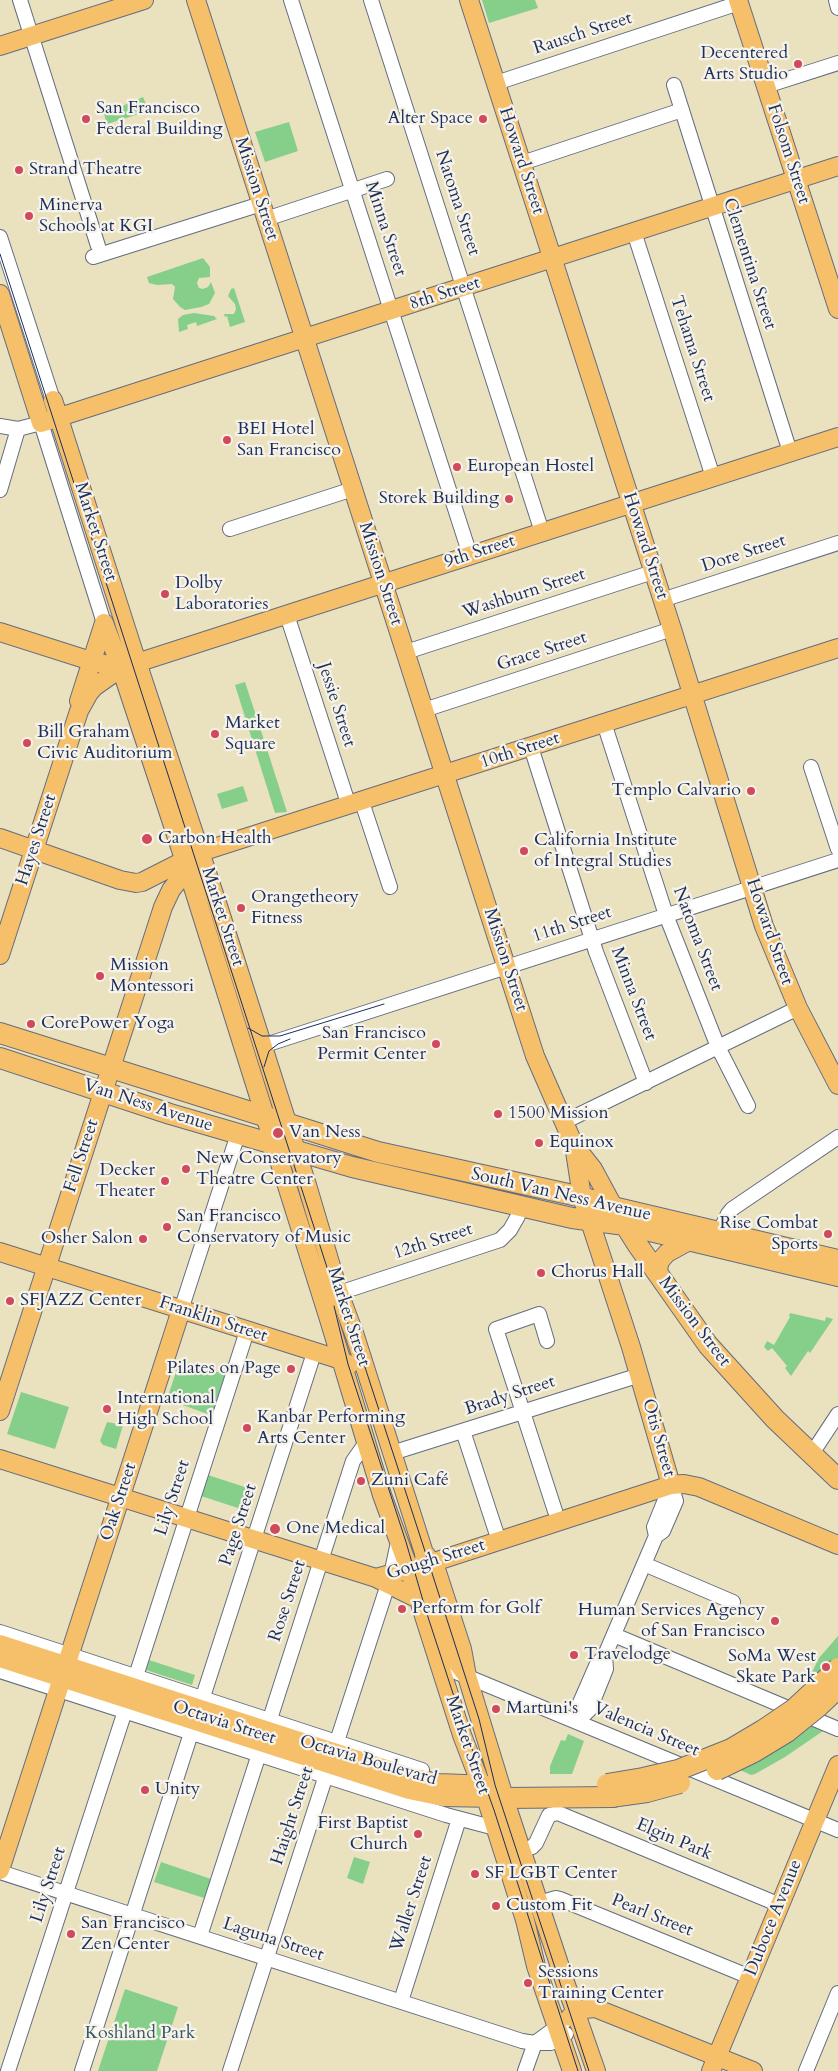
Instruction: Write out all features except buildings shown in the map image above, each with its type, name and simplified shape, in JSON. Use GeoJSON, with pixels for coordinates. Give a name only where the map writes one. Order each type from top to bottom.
{"type":"FeatureCollection","features":[{"type":"Feature","properties":{"kind":"highway","name":"Van Ness Avenue"},"geometry":{"type":"LineString","coordinates":[[0,1033],[286,1123]]}},
{"type":"Feature","properties":{"kind":"highway","name":"Van Ness Avenue"},"geometry":{"type":"LineString","coordinates":[[0,1058],[296,1152]]}},
{"type":"Feature","properties":{"kind":"highway","name":"South Van Ness Avenue"},"geometry":{"type":"LineString","coordinates":[[286,1123],[378,1152],[582,1197],[613,1206]]}},
{"type":"Feature","properties":{"kind":"highway","name":"South Van Ness Avenue"},"geometry":{"type":"LineString","coordinates":[[296,1152],[520,1206],[625,1225],[689,1241],[716,1239],[838,1276]]}},
{"type":"Feature","properties":{"kind":"highway","name":"Mission Street"},"geometry":{"type":"LineString","coordinates":[[613,1206],[657,1273],[712,1349],[757,1400],[811,1455],[838,1479]]}},
{"type":"Feature","properties":{"kind":"highway","name":"Octavia Boulevard"},"geometry":{"type":"LineString","coordinates":[[610,1790],[643,1778],[678,1770],[731,1749],[794,1709],[838,1668]]}},
{"type":"Feature","properties":{"kind":"highway","name":"Octavia Boulevard"},"geometry":{"type":"LineString","coordinates":[[493,1791],[610,1790],[647,1792],[682,1783],[737,1762],[787,1732],[838,1688]]}},
{"type":"Feature","properties":{"kind":"main road"},"geometry":{"type":"LineString","coordinates":[[1,46],[144,0]]}},
{"type":"Feature","properties":{"kind":"main road","name":"Mission Street"},"geometry":{"type":"LineString","coordinates":[[196,0],[535,1056],[574,1145],[582,1197],[590,1220]]}},
{"type":"Feature","properties":{"kind":"main road","name":"Howard Street"},"geometry":{"type":"LineString","coordinates":[[469,0],[600,405],[626,504],[653,572],[672,629],[691,696],[771,947],[798,1008],[838,1085]]}},
{"type":"Feature","properties":{"kind":"main road","name":"Folsom Street"},"geometry":{"type":"LineString","coordinates":[[739,1],[838,309]]}},
{"type":"Feature","properties":{"kind":"main road","name":"8th Street"},"geometry":{"type":"LineString","coordinates":[[50,421],[838,166]]}},
{"type":"Feature","properties":{"kind":"main road","name":"Market Street"},"geometry":{"type":"LineString","coordinates":[[0,294],[50,421],[130,666],[186,865],[398,1542],[422,1558]]}},
{"type":"Feature","properties":{"kind":"main road","name":"Market Street"},"geometry":{"type":"LineString","coordinates":[[50,421],[53,400]]}},
{"type":"Feature","properties":{"kind":"main road","name":"9th Street"},"geometry":{"type":"LineString","coordinates":[[130,666],[838,437]]}},
{"type":"Feature","properties":{"kind":"main road"},"geometry":{"type":"LineString","coordinates":[[74,724],[91,661],[104,623]]}},
{"type":"Feature","properties":{"kind":"main road","name":"Market Street"},"geometry":{"type":"LineString","coordinates":[[104,623],[130,666],[201,852],[339,1293],[355,1336],[392,1453],[422,1558],[418,1599],[462,1735],[493,1791],[522,1851],[566,1985],[572,2071]]}},
{"type":"Feature","properties":{"kind":"main road"},"geometry":{"type":"LineString","coordinates":[[0,632],[91,661],[130,666]]}},
{"type":"Feature","properties":{"kind":"main road","name":"10th Street"},"geometry":{"type":"LineString","coordinates":[[0,838],[120,880],[136,883],[186,865],[201,852],[838,648]]}},
{"type":"Feature","properties":{"kind":"main road"},"geometry":{"type":"LineString","coordinates":[[74,724],[89,693],[130,666]]}},
{"type":"Feature","properties":{"kind":"main road","name":"Hayes Street"},"geometry":{"type":"LineString","coordinates":[[0,955],[74,724]]}},
{"type":"Feature","properties":{"kind":"main road","name":"Fell Street"},"geometry":{"type":"LineString","coordinates":[[0,1411],[163,907],[186,865]]}},
{"type":"Feature","properties":{"kind":"main road","name":"Mission Street"},"geometry":{"type":"LineString","coordinates":[[574,1145],[593,1169],[613,1206]]}},
{"type":"Feature","properties":{"kind":"main road","name":"South Van Ness Avenue"},"geometry":{"type":"LineString","coordinates":[[613,1206],[716,1239],[838,1259]]}},
{"type":"Feature","properties":{"kind":"main road","name":"Otis Street"},"geometry":{"type":"LineString","coordinates":[[590,1220],[640,1375],[670,1479],[699,1487],[838,1545]]}},
{"type":"Feature","properties":{"kind":"main road"},"geometry":{"type":"LineString","coordinates":[[657,1273],[660,1261],[667,1253],[689,1241]]}},
{"type":"Feature","properties":{"kind":"main road","name":"Franklin Street"},"geometry":{"type":"LineString","coordinates":[[0,1252],[340,1360]]}},
{"type":"Feature","properties":{"kind":"main road","name":"Oak Street"},"geometry":{"type":"LineString","coordinates":[[0,1871],[181,1310]]}},
{"type":"Feature","properties":{"kind":"main road","name":"Market Street"},"geometry":{"type":"LineString","coordinates":[[340,1360],[353,1368],[358,1374],[407,1524],[422,1558]]}},
{"type":"Feature","properties":{"kind":"main road","name":"Market Street"},"geometry":{"type":"LineString","coordinates":[[369,1448],[390,1495],[405,1542],[437,1572],[456,1632],[467,1676],[493,1791],[495,1828],[525,1920],[534,1958],[587,2071]]}},
{"type":"Feature","properties":{"kind":"main road","name":"Gough Street"},"geometry":{"type":"LineString","coordinates":[[0,1458],[254,1540],[385,1579],[422,1558],[497,1536],[670,1479]]}},
{"type":"Feature","properties":{"kind":"main road","name":"Gough Street"},"geometry":{"type":"LineString","coordinates":[[497,1536],[555,1512],[670,1479]]}},
{"type":"Feature","properties":{"kind":"main road"},"geometry":{"type":"LineString","coordinates":[[385,1579],[418,1599]]}},
{"type":"Feature","properties":{"kind":"main road","name":"Octavia Boulevard"},"geometry":{"type":"LineString","coordinates":[[0,1644],[64,1672]]}},
{"type":"Feature","properties":{"kind":"main road","name":"Octavia Boulevard"},"geometry":{"type":"LineString","coordinates":[[0,1658],[64,1672],[331,1758],[425,1794],[456,1798],[493,1791]]}},
{"type":"Feature","properties":{"kind":"main road","name":"Octavia Boulevard"},"geometry":{"type":"LineString","coordinates":[[331,1758],[438,1783],[493,1791]]}},
{"type":"Feature","properties":{"kind":"main road","name":"Duboce Avenue"},"geometry":{"type":"LineString","coordinates":[[716,2066],[750,1977],[838,1765]]}},
{"type":"Feature","properties":{"kind":"main road"},"geometry":{"type":"LineString","coordinates":[[422,1770],[438,1783]]}},
{"type":"Feature","properties":{"kind":"main road"},"geometry":{"type":"LineString","coordinates":[[568,2029],[589,2021],[600,2021],[716,2066],[753,2071]]}},
{"type":"Feature","properties":{"kind":"main road","name":"Market Street"},"geometry":{"type":"LineString","coordinates":[[568,2029],[596,2071]]}},
{"type":"Feature","properties":{"kind":"street"},"geometry":{"type":"LineString","coordinates":[[20,0],[95,252],[352,190],[387,179]]}},
{"type":"Feature","properties":{"kind":"street","name":"Minna Street"},"geometry":{"type":"LineString","coordinates":[[291,0],[470,555]]}},
{"type":"Feature","properties":{"kind":"street","name":"Natoma Street"},"geometry":{"type":"LineString","coordinates":[[371,0],[465,287],[542,532]]}},
{"type":"Feature","properties":{"kind":"street"},"geometry":{"type":"LineString","coordinates":[[836,0],[838,8]]}},
{"type":"Feature","properties":{"kind":"street","name":"Rausch Street"},"geometry":{"type":"LineString","coordinates":[[496,83],[739,1]]}},
{"type":"Feature","properties":{"kind":"street"},"geometry":{"type":"LineString","coordinates":[[766,86],[838,63]]}},
{"type":"Feature","properties":{"kind":"street","name":"Clementina Street"},"geometry":{"type":"LineString","coordinates":[[674,86],[711,208],[790,452]]}},
{"type":"Feature","properties":{"kind":"street"},"geometry":{"type":"LineString","coordinates":[[522,163],[682,110]]}},
{"type":"Feature","properties":{"kind":"street","name":"Tehama Street"},"geometry":{"type":"LineString","coordinates":[[634,232],[713,477]]}},
{"type":"Feature","properties":{"kind":"street","name":"Market Street"},"geometry":{"type":"LineString","coordinates":[[0,237],[53,400]]}},
{"type":"Feature","properties":{"kind":"street"},"geometry":{"type":"LineString","coordinates":[[0,426],[18,429],[50,421]]}},
{"type":"Feature","properties":{"kind":"street","name":"Market Street"},"geometry":{"type":"LineString","coordinates":[[50,421],[104,623]]}},
{"type":"Feature","properties":{"kind":"street"},"geometry":{"type":"LineString","coordinates":[[0,490],[18,429]]}},
{"type":"Feature","properties":{"kind":"street"},"geometry":{"type":"LineString","coordinates":[[230,529],[353,489]]}},
{"type":"Feature","properties":{"kind":"street","name":"Dore Street"},"geometry":{"type":"LineString","coordinates":[[662,600],[838,543]]}},
{"type":"Feature","properties":{"kind":"street","name":"Washburn Street"},"geometry":{"type":"LineString","coordinates":[[406,652],[653,572]]}},
{"type":"Feature","properties":{"kind":"street","name":"Jessie Street"},"geometry":{"type":"LineString","coordinates":[[287,615],[355,804],[390,886]]}},
{"type":"Feature","properties":{"kind":"street","name":"Grace Street"},"geometry":{"type":"LineString","coordinates":[[424,710],[672,629]]}},
{"type":"Feature","properties":{"kind":"street","name":"Natoma Street"},"geometry":{"type":"LineString","coordinates":[[604,723],[666,914],[718,1048],[748,1106]]}},
{"type":"Feature","properties":{"kind":"street","name":"Minna Street"},"geometry":{"type":"LineString","coordinates":[[531,747],[592,939],[646,1083]]}},
{"type":"Feature","properties":{"kind":"street"},"geometry":{"type":"LineString","coordinates":[[811,767],[838,849]]}},
{"type":"Feature","properties":{"kind":"street","name":"11th Street"},"geometry":{"type":"LineString","coordinates":[[262,1046],[838,860]]}},
{"type":"Feature","properties":{"kind":"street"},"geometry":{"type":"LineString","coordinates":[[564,1122],[798,1008]]}},
{"type":"Feature","properties":{"kind":"street","name":"Oak Street"},"geometry":{"type":"LineString","coordinates":[[181,1310],[238,1134]]}},
{"type":"Feature","properties":{"kind":"street"},"geometry":{"type":"LineString","coordinates":[[716,1239],[732,1209],[838,1137]]}},
{"type":"Feature","properties":{"kind":"street","name":"12th Street"},"geometry":{"type":"LineString","coordinates":[[339,1293],[500,1240],[510,1230],[518,1216],[520,1206]]}},
{"type":"Feature","properties":{"kind":"street"},"geometry":{"type":"LineString","coordinates":[[547,1341],[539,1314],[496,1329],[555,1512]]}},
{"type":"Feature","properties":{"kind":"street","name":"Lily Street"},"geometry":{"type":"LineString","coordinates":[[136,1676],[247,1331]]}},
{"type":"Feature","properties":{"kind":"street","name":"Page Street"},"geometry":{"type":"LineString","coordinates":[[82,2071],[314,1353]]}},
{"type":"Feature","properties":{"kind":"street","name":"Brady Street"},"geometry":{"type":"LineString","coordinates":[[392,1453],[640,1375]]}},
{"type":"Feature","properties":{"kind":"street"},"geometry":{"type":"LineString","coordinates":[[811,1455],[838,1414]]}},
{"type":"Feature","properties":{"kind":"street"},"geometry":{"type":"LineString","coordinates":[[463,1431],[497,1536]]}},
{"type":"Feature","properties":{"kind":"street","name":"Rose Street"},"geometry":{"type":"LineString","coordinates":[[270,1719],[353,1461],[369,1448]]}},
{"type":"Feature","properties":{"kind":"street"},"geometry":{"type":"LineString","coordinates":[[578,1722],[581,1702],[596,1666],[605,1655],[656,1536],[663,1531],[676,1501],[670,1479]]}},
{"type":"Feature","properties":{"kind":"street","name":"Haight Street"},"geometry":{"type":"LineString","coordinates":[[230,2071],[331,1758],[398,1542]]}},
{"type":"Feature","properties":{"kind":"street"},"geometry":{"type":"LineString","coordinates":[[644,1564],[733,1602]]}},
{"type":"Feature","properties":{"kind":"street","name":"Octavia Street"},"geometry":{"type":"LineString","coordinates":[[0,1632],[124,1711],[270,1719],[331,1758],[459,1819],[495,1828]]}},
{"type":"Feature","properties":{"kind":"street"},"geometry":{"type":"LineString","coordinates":[[614,1636],[838,1729]]}},
{"type":"Feature","properties":{"kind":"street","name":"Valencia Street"},"geometry":{"type":"LineString","coordinates":[[440,1665],[838,1830]]}},
{"type":"Feature","properties":{"kind":"street","name":"Octavia Street"},"geometry":{"type":"LineString","coordinates":[[0,1670],[136,1676],[258,1754],[331,1758],[422,1770]]}},
{"type":"Feature","properties":{"kind":"street","name":"Lily Street"},"geometry":{"type":"LineString","coordinates":[[8,2071],[124,1711]]}},
{"type":"Feature","properties":{"kind":"street"},"geometry":{"type":"LineString","coordinates":[[200,1936],[258,1754]]}},
{"type":"Feature","properties":{"kind":"street","name":"Elgin Park"},"geometry":{"type":"LineString","coordinates":[[522,1851],[536,1843],[547,1818],[553,1813],[572,1818],[780,1905]]}},
{"type":"Feature","properties":{"kind":"street","name":"Waller Street"},"geometry":{"type":"LineString","coordinates":[[401,2001],[459,1819]]}},
{"type":"Feature","properties":{"kind":"street","name":"Laguna Street"},"geometry":{"type":"LineString","coordinates":[[0,1871],[535,2043],[551,2043],[568,2029]]}},
{"type":"Feature","properties":{"kind":"street","name":"Pearl Street"},"geometry":{"type":"LineString","coordinates":[[539,1904],[560,1899],[750,1977]]}},
{"type":"Feature","properties":{"kind":"street"},"geometry":{"type":"LineString","coordinates":[[806,2071],[838,1993]]}},
{"type":"Feature","properties":{"kind":"street"},"geometry":{"type":"LineString","coordinates":[[525,2071],[535,2043]]}},
{"type":"Feature","properties":{"kind":"green space"},"geometry":{"type":"Polygon","coordinates":[[[482,0],[535,0],[538,8],[489,23],[482,0]]]}},
{"type":"Feature","properties":{"kind":"green space"},"geometry":{"type":"Polygon","coordinates":[[[143,97],[149,111],[107,124],[104,114],[143,97]]]}},
{"type":"Feature","properties":{"kind":"green space"},"geometry":{"type":"Polygon","coordinates":[[[289,122],[298,151],[265,162],[255,132],[289,122]]]}},
{"type":"Feature","properties":{"kind":"green space"},"geometry":{"type":"Polygon","coordinates":[[[203,258],[210,267],[210,277],[199,278],[197,283],[199,288],[203,289],[208,287],[211,282],[215,293],[209,304],[185,310],[173,299],[175,287],[172,284],[157,285],[149,283],[147,277],[203,258]]]}},
{"type":"Feature","properties":{"kind":"green space"},"geometry":{"type":"Polygon","coordinates":[[[234,288],[245,322],[230,327],[227,316],[225,317],[224,314],[234,314],[236,309],[235,304],[228,296],[231,289],[234,288]]]}},
{"type":"Feature","properties":{"kind":"green space"},"geometry":{"type":"Polygon","coordinates":[[[194,313],[214,316],[217,319],[197,326],[196,322],[187,325],[188,329],[179,332],[178,319],[183,315],[194,313]]]}},
{"type":"Feature","properties":{"kind":"green space"},"geometry":{"type":"Polygon","coordinates":[[[245,682],[287,812],[275,813],[235,685],[245,682]]]}},
{"type":"Feature","properties":{"kind":"green space"},"geometry":{"type":"Polygon","coordinates":[[[243,786],[248,801],[222,809],[217,794],[243,786]]]}},
{"type":"Feature","properties":{"kind":"green space"},"geometry":{"type":"Polygon","coordinates":[[[790,1313],[825,1321],[826,1317],[833,1319],[810,1353],[808,1351],[791,1376],[785,1368],[787,1366],[772,1348],[768,1351],[764,1347],[767,1341],[774,1345],[790,1317],[790,1313]]]}},
{"type":"Feature","properties":{"kind":"green space"},"geometry":{"type":"Polygon","coordinates":[[[180,1360],[227,1375],[213,1416],[180,1404],[181,1400],[168,1396],[180,1360]]]}},
{"type":"Feature","properties":{"kind":"green space"},"geometry":{"type":"Polygon","coordinates":[[[21,1392],[69,1407],[55,1449],[7,1434],[21,1392]]]}},
{"type":"Feature","properties":{"kind":"green space"},"geometry":{"type":"Polygon","coordinates":[[[107,1422],[123,1425],[116,1449],[103,1445],[100,1441],[107,1422]]]}},
{"type":"Feature","properties":{"kind":"green space"},"geometry":{"type":"Polygon","coordinates":[[[208,1475],[254,1490],[247,1511],[201,1496],[208,1475]]]}},
{"type":"Feature","properties":{"kind":"green space","name":"SoMa West Skate Park"},"geometry":{"type":"Polygon","coordinates":[[[838,1636],[838,1687],[810,1676],[819,1658],[838,1636]]]}},
{"type":"Feature","properties":{"kind":"green space"},"geometry":{"type":"Polygon","coordinates":[[[149,1660],[195,1675],[192,1685],[146,1670],[149,1660]]]}},
{"type":"Feature","properties":{"kind":"green space"},"geometry":{"type":"Polygon","coordinates":[[[808,1725],[823,1731],[785,1757],[755,1774],[751,1775],[740,1770],[808,1725]]]}},
{"type":"Feature","properties":{"kind":"green space"},"geometry":{"type":"Polygon","coordinates":[[[568,1734],[584,1741],[572,1774],[550,1774],[550,1766],[561,1740],[565,1741],[568,1734]]]}},
{"type":"Feature","properties":{"kind":"green space"},"geometry":{"type":"Polygon","coordinates":[[[354,1857],[370,1862],[363,1884],[347,1878],[354,1857]]]}},
{"type":"Feature","properties":{"kind":"green space"},"geometry":{"type":"Polygon","coordinates":[[[161,1862],[211,1879],[204,1898],[154,1882],[161,1862]]]}},
{"type":"Feature","properties":{"kind":"green space","name":"Koshland Park"},"geometry":{"type":"Polygon","coordinates":[[[125,1989],[178,2007],[157,2071],[98,2071],[125,1989]]]}},
{"type":"Feature","properties":{"kind":"tram line"},"geometry":{"type":"LineString","coordinates":[[0,254],[333,1286],[362,1358],[422,1542],[479,1719],[495,1785],[589,2071]]}},
{"type":"Feature","properties":{"kind":"tram line"},"geometry":{"type":"LineString","coordinates":[[248,1028],[262,1036],[280,1036],[384,1004]]}},
{"type":"Feature","properties":{"kind":"tram line"},"geometry":{"type":"LineString","coordinates":[[264,1067],[269,1051],[278,1044],[290,1039]]}},
{"type":"Feature","properties":{"kind":"tram line"},"geometry":{"type":"LineString","coordinates":[[334,1306],[348,1364],[406,1542],[426,1611],[462,1721],[494,1810],[578,2071]]}},
{"type":"Feature","properties":{"kind":"place","name":"Decentered Arts Studio"},"geometry":{"type":"Point","coordinates":[798,64]}},
{"type":"Feature","properties":{"kind":"place","name":"San Francisco Federal Building"},"geometry":{"type":"Point","coordinates":[86,119]}},
{"type":"Feature","properties":{"kind":"place","name":"Alter Space"},"geometry":{"type":"Point","coordinates":[483,119]}},
{"type":"Feature","properties":{"kind":"place","name":"Strand Theatre"},"geometry":{"type":"Point","coordinates":[19,170]}},
{"type":"Feature","properties":{"kind":"place","name":"Minerva Schools at KGI"},"geometry":{"type":"Point","coordinates":[29,216]}},
{"type":"Feature","properties":{"kind":"place","name":"BEI Hotel San Francisco"},"geometry":{"type":"Point","coordinates":[227,440]}},
{"type":"Feature","properties":{"kind":"place","name":"European Hostel"},"geometry":{"type":"Point","coordinates":[457,467]}},
{"type":"Feature","properties":{"kind":"place","name":"Storek Building"},"geometry":{"type":"Point","coordinates":[509,499]}},
{"type":"Feature","properties":{"kind":"place","name":"Dolby Laboratories"},"geometry":{"type":"Point","coordinates":[165,594]}},
{"type":"Feature","properties":{"kind":"place","name":"Market Square"},"geometry":{"type":"Point","coordinates":[215,734]}},
{"type":"Feature","properties":{"kind":"place","name":"Bill Graham Civic Auditorium"},"geometry":{"type":"Point","coordinates":[27,743]}},
{"type":"Feature","properties":{"kind":"place","name":"Templo Calvario"},"geometry":{"type":"Point","coordinates":[751,791]}},
{"type":"Feature","properties":{"kind":"place","name":"Carbon Health"},"geometry":{"type":"Point","coordinates":[147,839]}},
{"type":"Feature","properties":{"kind":"place","name":"California Institute of Integral Studies"},"geometry":{"type":"Point","coordinates":[524,851]}},
{"type":"Feature","properties":{"kind":"place","name":"Orangetheory Fitness"},"geometry":{"type":"Point","coordinates":[241,908]}},
{"type":"Feature","properties":{"kind":"place","name":"Mission Montessori"},"geometry":{"type":"Point","coordinates":[100,976]}},
{"type":"Feature","properties":{"kind":"place","name":"CorePower Yoga"},"geometry":{"type":"Point","coordinates":[31,1024]}},
{"type":"Feature","properties":{"kind":"place","name":"San Francisco Permit Center"},"geometry":{"type":"Point","coordinates":[436,1044]}},
{"type":"Feature","properties":{"kind":"place","name":"1500 Mission"},"geometry":{"type":"Point","coordinates":[498,1114]}},
{"type":"Feature","properties":{"kind":"place","name":"Van Ness"},"geometry":{"type":"Point","coordinates":[278,1133]}},
{"type":"Feature","properties":{"kind":"place","name":"Equinox"},"geometry":{"type":"Point","coordinates":[539,1143]}},
{"type":"Feature","properties":{"kind":"place","name":"New Conservatory Theatre Center"},"geometry":{"type":"Point","coordinates":[186,1169]}},
{"type":"Feature","properties":{"kind":"place","name":"Decker Theater"},"geometry":{"type":"Point","coordinates":[165,1181]}},
{"type":"Feature","properties":{"kind":"place","name":"San Francisco Conservatory of Music"},"geometry":{"type":"Point","coordinates":[167,1227]}},
{"type":"Feature","properties":{"kind":"place","name":"Rise Combat Sports"},"geometry":{"type":"Point","coordinates":[828,1234]}},
{"type":"Feature","properties":{"kind":"place","name":"Osher Salon"},"geometry":{"type":"Point","coordinates":[143,1239]}},
{"type":"Feature","properties":{"kind":"place","name":"Chorus Hall"},"geometry":{"type":"Point","coordinates":[541,1273]}},
{"type":"Feature","properties":{"kind":"place","name":"SFJAZZ Center"},"geometry":{"type":"Point","coordinates":[10,1301]}},
{"type":"Feature","properties":{"kind":"place","name":"Pilates on Page"},"geometry":{"type":"Point","coordinates":[291,1369]}},
{"type":"Feature","properties":{"kind":"place","name":"International High School"},"geometry":{"type":"Point","coordinates":[107,1409]}},
{"type":"Feature","properties":{"kind":"place","name":"Kanbar Performing Arts Center"},"geometry":{"type":"Point","coordinates":[247,1428]}},
{"type":"Feature","properties":{"kind":"place","name":"Zuni Café"},"geometry":{"type":"Point","coordinates":[361,1481]}},
{"type":"Feature","properties":{"kind":"place","name":"One Medical"},"geometry":{"type":"Point","coordinates":[275,1529]}},
{"type":"Feature","properties":{"kind":"place","name":"Perform for Golf"},"geometry":{"type":"Point","coordinates":[402,1609]}},
{"type":"Feature","properties":{"kind":"place","name":"Human Services Agency of San Francisco"},"geometry":{"type":"Point","coordinates":[775,1621]}},
{"type":"Feature","properties":{"kind":"place","name":"Travelodge"},"geometry":{"type":"Point","coordinates":[574,1655]}},
{"type":"Feature","properties":{"kind":"place","name":"SoMa West Skate Park"},"geometry":{"type":"Point","coordinates":[826,1667]}},
{"type":"Feature","properties":{"kind":"place","name":"Martuni's"},"geometry":{"type":"Point","coordinates":[496,1709]}},
{"type":"Feature","properties":{"kind":"place","name":"Unity"},"geometry":{"type":"Point","coordinates":[145,1790]}},
{"type":"Feature","properties":{"kind":"place","name":"First Baptist Church"},"geometry":{"type":"Point","coordinates":[418,1834]}},
{"type":"Feature","properties":{"kind":"place","name":"SF LGBT Center"},"geometry":{"type":"Point","coordinates":[475,1874]}},
{"type":"Feature","properties":{"kind":"place","name":"Custom Fit"},"geometry":{"type":"Point","coordinates":[496,1906]}},
{"type":"Feature","properties":{"kind":"place","name":"San Francisco Zen Center"},"geometry":{"type":"Point","coordinates":[71,1934]}},
{"type":"Feature","properties":{"kind":"place","name":"Sessions Training Center"},"geometry":{"type":"Point","coordinates":[528,1983]}}]}
